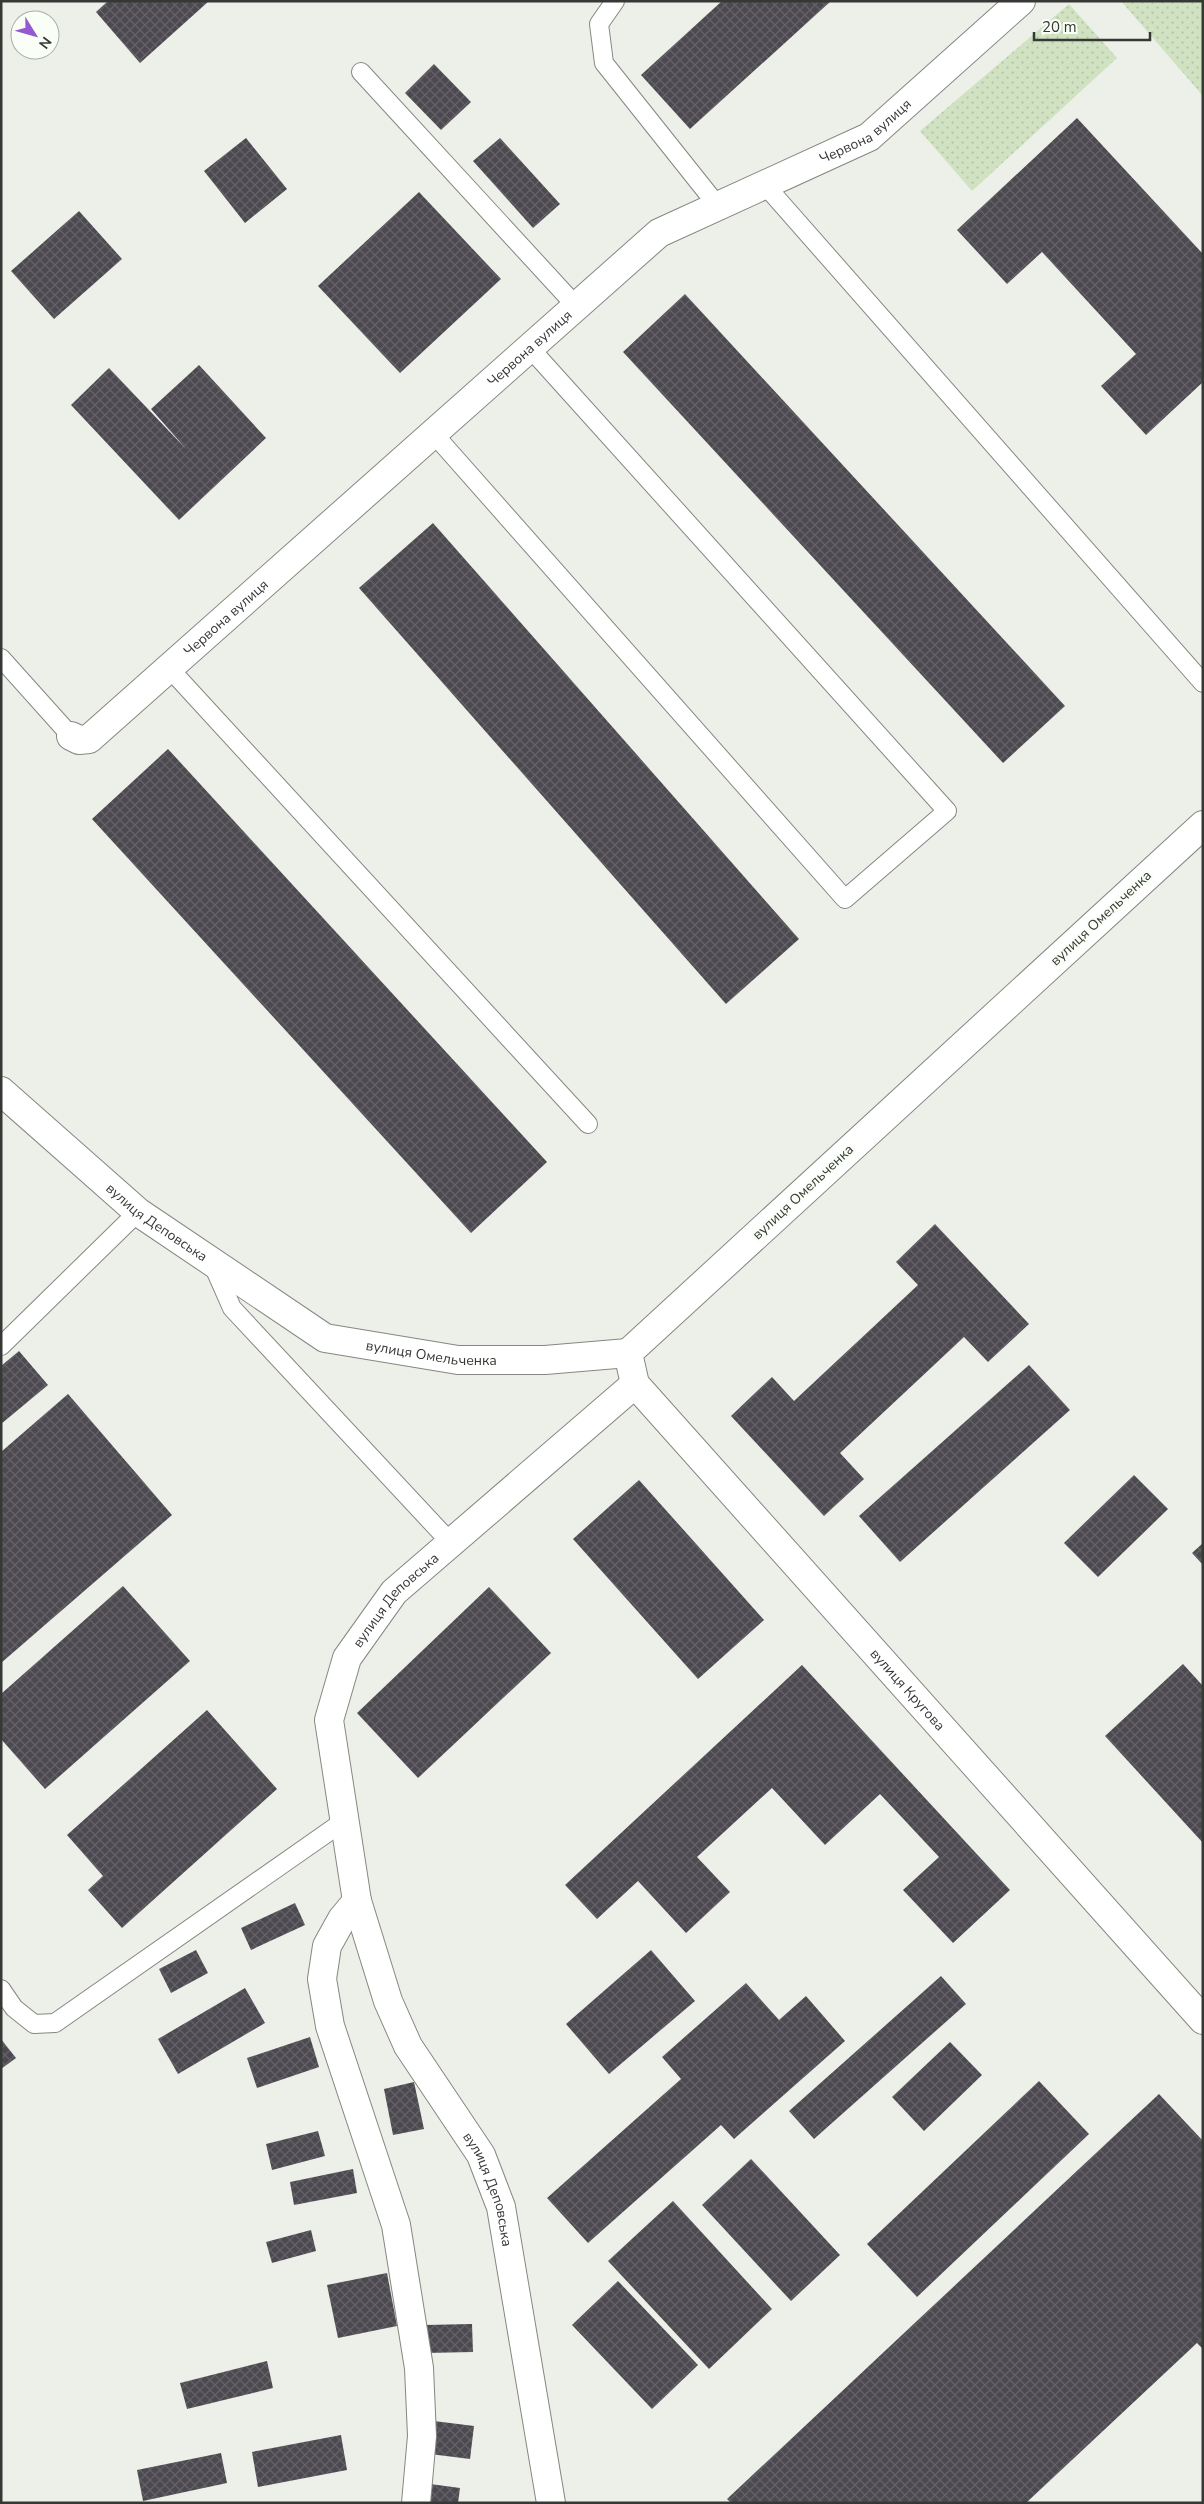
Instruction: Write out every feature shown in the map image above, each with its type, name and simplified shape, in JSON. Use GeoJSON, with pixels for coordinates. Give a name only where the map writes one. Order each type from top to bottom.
{"type":"FeatureCollection","features":[{"type":"Feature","properties":{"kind":"street","name":"Червона вулиця"},"geometry":{"type":"LineString","coordinates":[[71,736],[79,740],[89,739],[659,233],[869,137],[1021,1]]}},
{"type":"Feature","properties":{"kind":"street","name":"вулиця Омельченка"},"geometry":{"type":"LineString","coordinates":[[325,1338],[458,1360],[545,1360],[628,1353],[1203,825]]}},
{"type":"Feature","properties":{"kind":"street","name":"вулиця Деповська"},"geometry":{"type":"LineString","coordinates":[[1,1091],[138,1212],[325,1338]]}},
{"type":"Feature","properties":{"kind":"street","name":"вулиця Кругова"},"geometry":{"type":"LineString","coordinates":[[628,1353],[635,1384],[1203,2020]]}},
{"type":"Feature","properties":{"kind":"street","name":"вулиця Деповська"},"geometry":{"type":"LineString","coordinates":[[551,2503],[501,2207],[481,2155],[408,2046],[388,2001],[357,1901],[329,1720],[347,1658],[394,1592],[635,1384]]}},
{"type":"Feature","properties":{"kind":"street"},"geometry":{"type":"LineString","coordinates":[[357,1901],[342,1918],[327,1946],[322,1980],[330,2026],[396,2225],[420,2368],[422,2436],[416,2503]]}},
{"type":"Feature","properties":{"kind":"lane"},"geometry":{"type":"LineString","coordinates":[[615,1],[599,24],[604,63],[717,205]]}},
{"type":"Feature","properties":{"kind":"lane"},"geometry":{"type":"LineString","coordinates":[[361,72],[576,306]]}},
{"type":"Feature","properties":{"kind":"lane"},"geometry":{"type":"LineString","coordinates":[[765,185],[1203,683]]}},
{"type":"Feature","properties":{"kind":"lane"},"geometry":{"type":"LineString","coordinates":[[433,433],[846,899],[947,811],[529,347]]}},
{"type":"Feature","properties":{"kind":"lane"},"geometry":{"type":"LineString","coordinates":[[1,658],[71,736]]}},
{"type":"Feature","properties":{"kind":"lane"},"geometry":{"type":"LineString","coordinates":[[169,668],[588,1124]]}},
{"type":"Feature","properties":{"kind":"lane"},"geometry":{"type":"LineString","coordinates":[[1,1346],[138,1212]]}},
{"type":"Feature","properties":{"kind":"lane"},"geometry":{"type":"LineString","coordinates":[[212,1262],[232,1308],[451,1543]]}},
{"type":"Feature","properties":{"kind":"lane"},"geometry":{"type":"LineString","coordinates":[[1,1989],[14,2008],[34,2024],[55,2023],[344,1820]]}},
{"type":"Feature","properties":{"kind":"green space"},"geometry":{"type":"Polygon","coordinates":[[[1121,1],[1203,1],[1203,96],[1121,1]]]}},
{"type":"Feature","properties":{"kind":"green space"},"geometry":{"type":"Polygon","coordinates":[[[1069,4],[1117,58],[972,191],[920,131],[1069,4]]]}},
{"type":"Feature","properties":{"kind":"building"},"geometry":{"type":"Polygon","coordinates":[[[108,1],[209,1],[140,63],[96,12],[108,1]]]}},
{"type":"Feature","properties":{"kind":"building"},"geometry":{"type":"Polygon","coordinates":[[[722,1],[831,1],[690,129],[641,75],[722,1]]]}},
{"type":"Feature","properties":{"kind":"building"},"geometry":{"type":"Polygon","coordinates":[[[434,64],[471,102],[441,130],[405,93],[434,64]]]}},
{"type":"Feature","properties":{"kind":"building"},"geometry":{"type":"Polygon","coordinates":[[[1077,118],[1203,254],[1203,382],[1146,435],[1101,386],[1136,354],[1042,252],[1007,284],[957,230],[1077,118]]]}},
{"type":"Feature","properties":{"kind":"building"},"geometry":{"type":"Polygon","coordinates":[[[246,138],[287,189],[245,223],[204,171],[246,138]]]}},
{"type":"Feature","properties":{"kind":"building"},"geometry":{"type":"Polygon","coordinates":[[[500,138],[560,204],[533,228],[473,161],[500,138]]]}},
{"type":"Feature","properties":{"kind":"building"},"geometry":{"type":"Polygon","coordinates":[[[419,192],[501,279],[400,373],[318,286],[419,192]]]}},
{"type":"Feature","properties":{"kind":"building"},"geometry":{"type":"Polygon","coordinates":[[[79,211],[122,259],[54,319],[11,271],[79,211]]]}},
{"type":"Feature","properties":{"kind":"building"},"geometry":{"type":"Polygon","coordinates":[[[685,294],[1065,706],[1003,763],[623,352],[685,294]]]}},
{"type":"Feature","properties":{"kind":"building"},"geometry":{"type":"Polygon","coordinates":[[[199,365],[266,438],[179,520],[71,405],[109,368],[187,450],[151,409],[199,365]]]}},
{"type":"Feature","properties":{"kind":"building"},"geometry":{"type":"Polygon","coordinates":[[[433,523],[799,939],[726,1004],[359,588],[433,523]]]}},
{"type":"Feature","properties":{"kind":"building"},"geometry":{"type":"Polygon","coordinates":[[[168,749],[547,1162],[471,1233],[92,819],[168,749]]]}},
{"type":"Feature","properties":{"kind":"building"},"geometry":{"type":"Polygon","coordinates":[[[935,1224],[1029,1324],[988,1362],[964,1337],[840,1453],[864,1479],[824,1516],[731,1416],[772,1377],[794,1401],[918,1285],[896,1262],[935,1224]]]}},
{"type":"Feature","properties":{"kind":"building"},"geometry":{"type":"Polygon","coordinates":[[[19,1351],[48,1385],[1,1424],[1,1366],[19,1351]]]}},
{"type":"Feature","properties":{"kind":"building"},"geometry":{"type":"Polygon","coordinates":[[[1029,1365],[1070,1410],[900,1562],[859,1516],[1029,1365]]]}},
{"type":"Feature","properties":{"kind":"building"},"geometry":{"type":"Polygon","coordinates":[[[68,1394],[172,1515],[1,1663],[1,1452],[68,1394]]]}},
{"type":"Feature","properties":{"kind":"building"},"geometry":{"type":"Polygon","coordinates":[[[1134,1475],[1168,1509],[1098,1577],[1064,1543],[1134,1475]]]}},
{"type":"Feature","properties":{"kind":"building"},"geometry":{"type":"Polygon","coordinates":[[[639,1480],[764,1620],[698,1679],[573,1539],[639,1480]]]}},
{"type":"Feature","properties":{"kind":"building"},"geometry":{"type":"Polygon","coordinates":[[[1203,1543],[1203,1565],[1192,1553],[1203,1543]]]}},
{"type":"Feature","properties":{"kind":"building"},"geometry":{"type":"Polygon","coordinates":[[[123,1586],[190,1661],[45,1789],[1,1739],[1,1694],[123,1586]]]}},
{"type":"Feature","properties":{"kind":"building"},"geometry":{"type":"Polygon","coordinates":[[[489,1587],[551,1653],[418,1778],[357,1713],[489,1587]]]}},
{"type":"Feature","properties":{"kind":"building"},"geometry":{"type":"Polygon","coordinates":[[[1183,1664],[1203,1686],[1203,1843],[1105,1736],[1183,1664]]]}},
{"type":"Feature","properties":{"kind":"building"},"geometry":{"type":"Polygon","coordinates":[[[802,1665],[1010,1890],[953,1943],[903,1890],[939,1857],[880,1794],[825,1845],[772,1788],[697,1857],[730,1892],[686,1933],[638,1881],[597,1919],[565,1885],[802,1665]]]}},
{"type":"Feature","properties":{"kind":"building"},"geometry":{"type":"Polygon","coordinates":[[[207,1710],[277,1789],[122,1928],[88,1890],[103,1876],[67,1835],[207,1710]]]}},
{"type":"Feature","properties":{"kind":"building"},"geometry":{"type":"Polygon","coordinates":[[[295,1903],[305,1925],[251,1950],[241,1928],[295,1903]]]}},
{"type":"Feature","properties":{"kind":"building"},"geometry":{"type":"Polygon","coordinates":[[[196,1950],[208,1973],[171,1993],[159,1969],[196,1950]]]}},
{"type":"Feature","properties":{"kind":"building"},"geometry":{"type":"Polygon","coordinates":[[[651,1950],[695,2001],[609,2074],[566,2024],[651,1950]]]}},
{"type":"Feature","properties":{"kind":"building"},"geometry":{"type":"Polygon","coordinates":[[[941,1976],[966,2004],[814,2139],[789,2111],[941,1976]]]}},
{"type":"Feature","properties":{"kind":"building"},"geometry":{"type":"Polygon","coordinates":[[[746,1983],[779,2020],[806,1996],[845,2041],[734,2139],[721,2125],[588,2243],[547,2198],[681,2079],[662,2057],[746,1983]]]}},
{"type":"Feature","properties":{"kind":"building"},"geometry":{"type":"Polygon","coordinates":[[[245,1988],[265,2023],[178,2074],[158,2039],[245,1988]]]}},
{"type":"Feature","properties":{"kind":"building"},"geometry":{"type":"Polygon","coordinates":[[[310,2037],[319,2067],[257,2088],[247,2058],[310,2037]]]}},
{"type":"Feature","properties":{"kind":"building"},"geometry":{"type":"Polygon","coordinates":[[[1,2039],[16,2058],[1,2069],[1,2039]]]}},
{"type":"Feature","properties":{"kind":"building"},"geometry":{"type":"Polygon","coordinates":[[[950,2042],[982,2075],[924,2131],[892,2097],[950,2042]]]}},
{"type":"Feature","properties":{"kind":"building"},"geometry":{"type":"Polygon","coordinates":[[[1039,2081],[1089,2134],[917,2297],[867,2244],[1039,2081]]]}},
{"type":"Feature","properties":{"kind":"building"},"geometry":{"type":"Polygon","coordinates":[[[414,2082],[424,2129],[393,2135],[384,2089],[414,2082]]]}},
{"type":"Feature","properties":{"kind":"building"},"geometry":{"type":"Polygon","coordinates":[[[1159,2094],[1203,2141],[1203,2349],[1197,2343],[1026,2503],[731,2503],[727,2499],[1159,2094]]]}},
{"type":"Feature","properties":{"kind":"building"},"geometry":{"type":"Polygon","coordinates":[[[318,2131],[325,2156],[272,2170],[266,2144],[318,2131]]]}},
{"type":"Feature","properties":{"kind":"building"},"geometry":{"type":"Polygon","coordinates":[[[751,2159],[840,2255],[791,2301],[702,2205],[751,2159]]]}},
{"type":"Feature","properties":{"kind":"building"},"geometry":{"type":"Polygon","coordinates":[[[353,2169],[357,2193],[294,2205],[290,2182],[353,2169]]]}},
{"type":"Feature","properties":{"kind":"building"},"geometry":{"type":"Polygon","coordinates":[[[673,2201],[772,2309],[709,2369],[608,2261],[673,2201]]]}},
{"type":"Feature","properties":{"kind":"building"},"geometry":{"type":"Polygon","coordinates":[[[311,2230],[316,2251],[272,2263],[266,2242],[311,2230]]]}},
{"type":"Feature","properties":{"kind":"building"},"geometry":{"type":"Polygon","coordinates":[[[387,2273],[397,2326],[338,2338],[327,2285],[387,2273]]]}},
{"type":"Feature","properties":{"kind":"building"},"geometry":{"type":"Polygon","coordinates":[[[618,2281],[698,2365],[652,2409],[572,2325],[618,2281]]]}},
{"type":"Feature","properties":{"kind":"building"},"geometry":{"type":"Polygon","coordinates":[[[472,2324],[473,2352],[426,2353],[425,2325],[472,2324]]]}},
{"type":"Feature","properties":{"kind":"building"},"geometry":{"type":"Polygon","coordinates":[[[267,2361],[273,2388],[187,2409],[180,2383],[267,2361]]]}},
{"type":"Feature","properties":{"kind":"building"},"geometry":{"type":"Polygon","coordinates":[[[434,2421],[474,2426],[470,2459],[430,2454],[434,2421]]]}},
{"type":"Feature","properties":{"kind":"building"},"geometry":{"type":"Polygon","coordinates":[[[341,2435],[347,2470],[258,2487],[252,2452],[341,2435]]]}},
{"type":"Feature","properties":{"kind":"building"},"geometry":{"type":"Polygon","coordinates":[[[221,2453],[227,2483],[143,2501],[137,2470],[221,2453]]]}},
{"type":"Feature","properties":{"kind":"building"},"geometry":{"type":"Polygon","coordinates":[[[423,2483],[460,2488],[458,2503],[420,2503],[423,2483]]]}}]}
